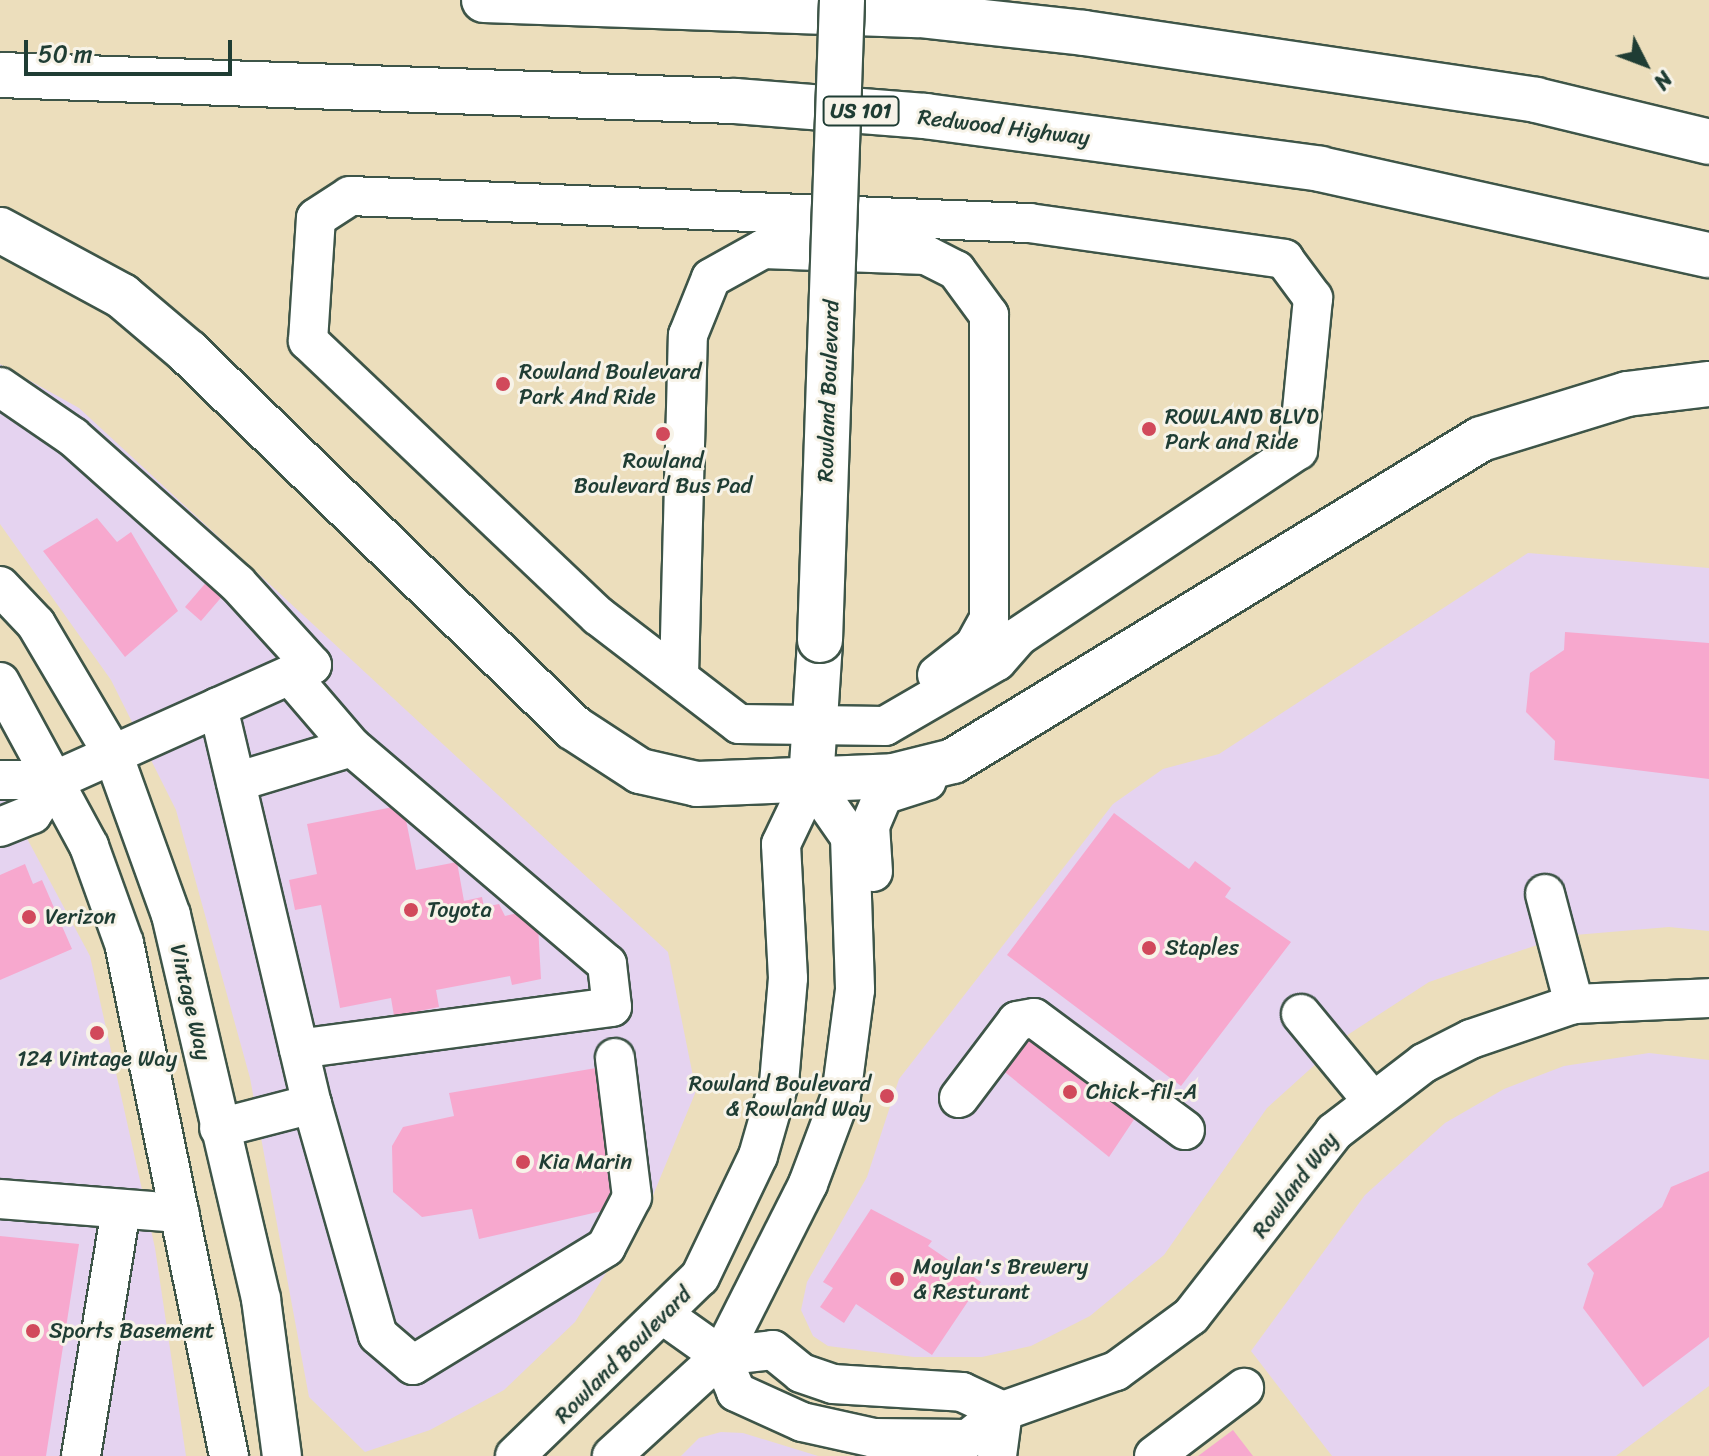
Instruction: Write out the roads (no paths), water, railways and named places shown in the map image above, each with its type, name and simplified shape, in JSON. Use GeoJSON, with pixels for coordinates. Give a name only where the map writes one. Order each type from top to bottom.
{"type":"FeatureCollection","features":[{"type":"Feature","properties":{"kind":"main road"},"geometry":{"type":"LineString","coordinates":[[484,0],[919,15],[1084,33],[1536,100],[1709,142]]}},
{"type":"Feature","properties":{"kind":"main road","name":"Rowland Boulevard"},"geometry":{"type":"LineString","coordinates":[[811,781],[811,729],[820,640],[842,0]]}},
{"type":"Feature","properties":{"kind":"main road","name":"Redwood Highway"},"geometry":{"type":"LineString","coordinates":[[0,75],[735,101],[925,116],[1320,169],[1709,255]]}},
{"type":"Feature","properties":{"kind":"main road"},"geometry":{"type":"LineString","coordinates":[[0,230],[122,296],[188,352],[574,728],[640,771],[697,784],[811,781],[938,765],[998,739],[1481,439],[1627,394],[1709,384]]}},
{"type":"Feature","properties":{"kind":"street"},"geometry":{"type":"LineString","coordinates":[[350,196],[1029,223],[1284,259],[1313,298],[1298,450],[1018,637],[997,661],[920,700],[885,726],[811,729],[739,724],[679,675],[598,616],[308,341],[316,218],[329,203],[350,196]]}},
{"type":"Feature","properties":{"kind":"street"},"geometry":{"type":"LineString","coordinates":[[679,675],[695,304],[736,258],[763,249],[926,255],[976,290],[994,338],[989,619],[974,646],[935,676],[920,700]]}},
{"type":"Feature","properties":{"kind":"street"},"geometry":{"type":"LineString","coordinates":[[0,780],[56,780],[312,665],[237,583],[73,437],[7,405]]}},
{"type":"Feature","properties":{"kind":"street","name":"Vintage Way"},"geometry":{"type":"LineString","coordinates":[[0,586],[36,624],[113,754],[171,915],[261,1299],[282,1456]]}},
{"type":"Feature","properties":{"kind":"street"},"geometry":{"type":"LineString","coordinates":[[290,675],[352,747],[607,964],[612,1007],[299,1049]]}},
{"type":"Feature","properties":{"kind":"street"},"geometry":{"type":"LineString","coordinates":[[0,682],[56,780],[124,943],[229,1456]]}},
{"type":"Feature","properties":{"kind":"street"},"geometry":{"type":"LineString","coordinates":[[218,707],[312,1104],[378,1335],[413,1365],[606,1247],[632,1197],[615,1058]]}},
{"type":"Feature","properties":{"kind":"street"},"geometry":{"type":"LineString","coordinates":[[236,782],[352,747]]}},
{"type":"Feature","properties":{"kind":"street"},"geometry":{"type":"LineString","coordinates":[[852,1010],[876,979],[870,826],[883,795],[927,780],[938,765]]}},
{"type":"Feature","properties":{"kind":"street"},"geometry":{"type":"LineString","coordinates":[[0,827],[32,814],[56,780]]}},
{"type":"Feature","properties":{"kind":"street"},"geometry":{"type":"LineString","coordinates":[[612,1456],[721,1356],[808,1184],[841,1096],[852,1010],[850,837],[811,781]]}},
{"type":"Feature","properties":{"kind":"street","name":"Rowland Boulevard"},"geometry":{"type":"LineString","coordinates":[[515,1456],[666,1317],[713,1250],[758,1156],[779,1083],[788,978],[781,844],[811,781]]}},
{"type":"Feature","properties":{"kind":"street"},"geometry":{"type":"LineString","coordinates":[[1545,894],[1574,1004]]}},
{"type":"Feature","properties":{"kind":"street","name":"Rowland Way"},"geometry":{"type":"LineString","coordinates":[[721,1356],[736,1392],[802,1422],[874,1438],[968,1439],[1003,1411],[1116,1371],[1191,1316],[1314,1156],[1371,1099],[1471,1039],[1574,1004],[1709,998]]}},
{"type":"Feature","properties":{"kind":"street"},"geometry":{"type":"LineString","coordinates":[[1301,1014],[1371,1099]]}},
{"type":"Feature","properties":{"kind":"street"},"geometry":{"type":"LineString","coordinates":[[959,1098],[1017,1021],[1034,1018],[1185,1130]]}},
{"type":"Feature","properties":{"kind":"street"},"geometry":{"type":"LineString","coordinates":[[219,1128],[312,1104]]}},
{"type":"Feature","properties":{"kind":"street"},"geometry":{"type":"LineString","coordinates":[[0,1199],[179,1213]]}},
{"type":"Feature","properties":{"kind":"street"},"geometry":{"type":"LineString","coordinates":[[81,1456],[121,1209]]}},
{"type":"Feature","properties":{"kind":"street"},"geometry":{"type":"LineString","coordinates":[[666,1317],[721,1356],[773,1350],[801,1373],[833,1384],[962,1392],[1003,1411],[997,1456]]}},
{"type":"Feature","properties":{"kind":"street"},"geometry":{"type":"LineString","coordinates":[[1154,1456],[1244,1388]]}},
{"type":"Feature","properties":{"kind":"street"},"geometry":{"type":"LineString","coordinates":[[276,1410],[308,1456]]}},
{"type":"Feature","properties":{"kind":"place","name":"Rowland Boulevard Park And Ride"},"geometry":{"type":"Point","coordinates":[503,384]}},
{"type":"Feature","properties":{"kind":"place","name":"ROWLAND BLVD Park and Ride"},"geometry":{"type":"Point","coordinates":[1149,429]}},
{"type":"Feature","properties":{"kind":"place","name":"Rowland Boulevard Bus Pad"},"geometry":{"type":"Point","coordinates":[663,434]}},
{"type":"Feature","properties":{"kind":"place","name":"Toyota"},"geometry":{"type":"Point","coordinates":[411,910]}},
{"type":"Feature","properties":{"kind":"place","name":"Verizon"},"geometry":{"type":"Point","coordinates":[29,917]}},
{"type":"Feature","properties":{"kind":"place","name":"Staples"},"geometry":{"type":"Point","coordinates":[1149,948]}},
{"type":"Feature","properties":{"kind":"place","name":"124 Vintage Way"},"geometry":{"type":"Point","coordinates":[97,1033]}},
{"type":"Feature","properties":{"kind":"place","name":"Chick-fil-A"},"geometry":{"type":"Point","coordinates":[1070,1092]}},
{"type":"Feature","properties":{"kind":"place","name":"Rowland Boulevard & Rowland Way"},"geometry":{"type":"Point","coordinates":[887,1096]}},
{"type":"Feature","properties":{"kind":"place","name":"Kia Marin"},"geometry":{"type":"Point","coordinates":[523,1162]}},
{"type":"Feature","properties":{"kind":"place","name":"Moylan's Brewery & Resturant"},"geometry":{"type":"Point","coordinates":[897,1279]}},
{"type":"Feature","properties":{"kind":"place","name":"Sports Basement"},"geometry":{"type":"Point","coordinates":[33,1331]}}]}
